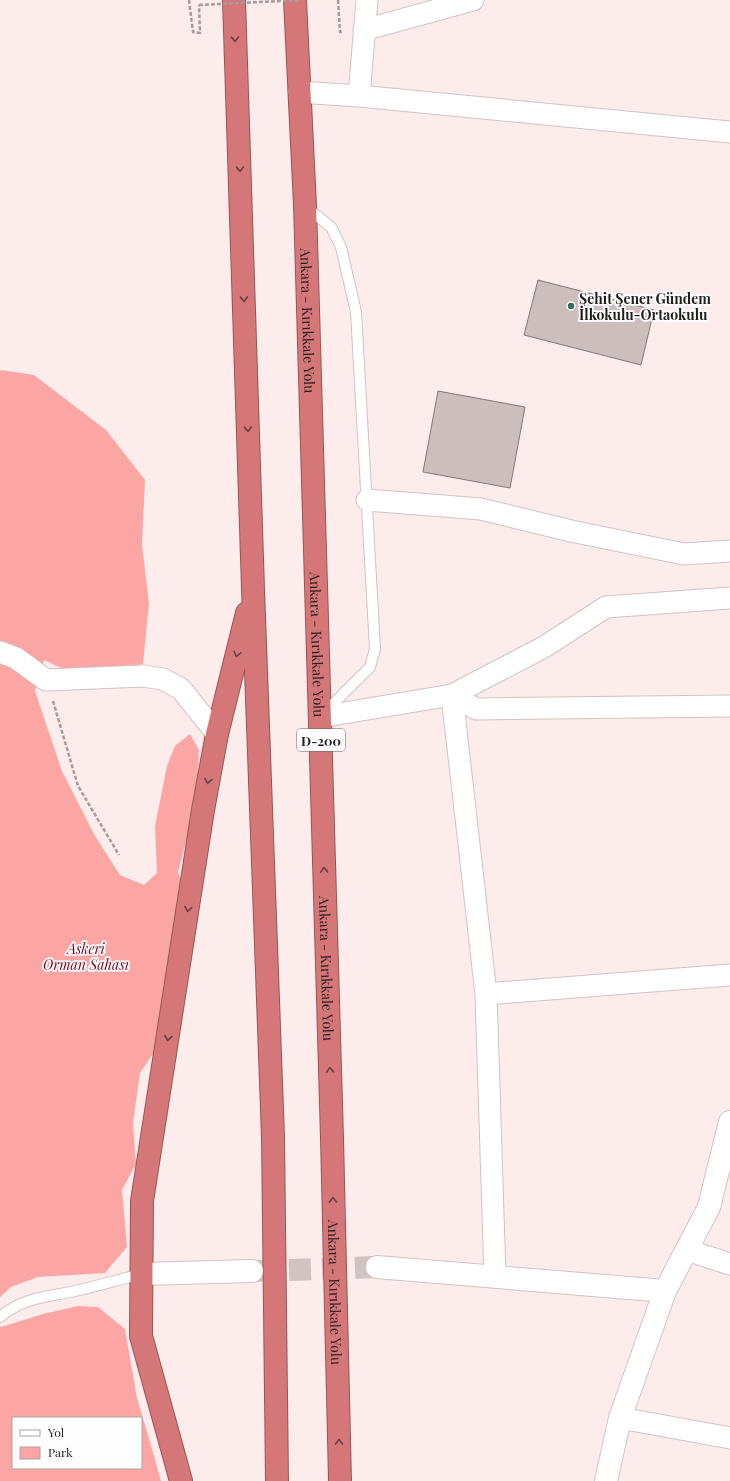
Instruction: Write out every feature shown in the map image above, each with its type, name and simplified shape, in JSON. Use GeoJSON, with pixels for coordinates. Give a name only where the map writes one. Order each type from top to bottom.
{"type":"FeatureCollection","features":[{"type":"Feature","properties":{"kind":"highway"},"geometry":{"type":"LineString","coordinates":[[234,0],[253,589],[273,1137],[277,1481]]}},
{"type":"Feature","properties":{"kind":"highway","name":"Ankara - Kırıkkale Yolu"},"geometry":{"type":"LineString","coordinates":[[295,0],[305,205],[340,1481]]}},
{"type":"Feature","properties":{"kind":"highway"},"geometry":{"type":"LineString","coordinates":[[181,1481],[141,1336],[142,1201],[203,810],[217,734],[253,589]]}},
{"type":"Feature","properties":{"kind":"street"},"geometry":{"type":"LineString","coordinates":[[359,96],[367,0]]}},
{"type":"Feature","properties":{"kind":"street"},"geometry":{"type":"LineString","coordinates":[[364,30],[473,0]]}},
{"type":"Feature","properties":{"kind":"street"},"geometry":{"type":"LineString","coordinates":[[299,92],[359,96],[730,132]]}},
{"type":"Feature","properties":{"kind":"street"},"geometry":{"type":"LineString","coordinates":[[367,500],[481,509],[571,531],[684,554],[730,551]]}},
{"type":"Feature","properties":{"kind":"street"},"geometry":{"type":"LineString","coordinates":[[320,717],[452,696],[544,647],[606,607],[730,598]]}},
{"type":"Feature","properties":{"kind":"street"},"geometry":{"type":"LineString","coordinates":[[0,652],[16,658],[46,680],[143,676],[163,679],[181,689],[217,734]]}},
{"type":"Feature","properties":{"kind":"street"},"geometry":{"type":"LineString","coordinates":[[452,696],[476,709],[730,706]]}},
{"type":"Feature","properties":{"kind":"street"},"geometry":{"type":"LineString","coordinates":[[452,696],[486,994],[495,1277]]}},
{"type":"Feature","properties":{"kind":"street"},"geometry":{"type":"LineString","coordinates":[[486,994],[730,975]]}},
{"type":"Feature","properties":{"kind":"street"},"geometry":{"type":"LineString","coordinates":[[606,1481],[620,1418],[665,1291],[709,1207],[730,1122]]}},
{"type":"Feature","properties":{"kind":"street"},"geometry":{"type":"LineString","coordinates":[[687,1250],[730,1264]]}},
{"type":"Feature","properties":{"kind":"street"},"geometry":{"type":"LineString","coordinates":[[376,1267],[665,1291]]}},
{"type":"Feature","properties":{"kind":"street"},"geometry":{"type":"LineString","coordinates":[[142,1274],[252,1271]]}},
{"type":"Feature","properties":{"kind":"street"},"geometry":{"type":"LineString","coordinates":[[620,1418],[730,1438]]}},
{"type":"Feature","properties":{"kind":"lane"},"geometry":{"type":"LineString","coordinates":[[305,205],[331,227],[341,247],[356,312],[375,649],[370,667],[320,717]]}},
{"type":"Feature","properties":{"kind":"lane"},"geometry":{"type":"LineString","coordinates":[[0,1317],[7,1311],[34,1298],[74,1291],[142,1274]]}},
{"type":"Feature","properties":{"kind":"path"},"geometry":{"type":"LineString","coordinates":[[189,0],[193,32],[200,33],[198,5],[300,0]]}},
{"type":"Feature","properties":{"kind":"path"},"geometry":{"type":"LineString","coordinates":[[338,0],[340,32]]}},
{"type":"Feature","properties":{"kind":"path"},"geometry":{"type":"LineString","coordinates":[[46,680],[78,786],[119,855]]}},
{"type":"Feature","properties":{"kind":"green space","name":"Askeri Orman Sahası"},"geometry":{"type":"Polygon","coordinates":[[[0,371],[34,375],[106,430],[145,480],[142,544],[149,604],[143,664],[74,674],[44,660],[35,691],[62,771],[95,836],[120,875],[144,885],[157,873],[155,826],[167,766],[175,746],[190,734],[199,750],[198,777],[187,838],[178,872],[185,891],[155,1051],[140,1073],[133,1123],[136,1164],[122,1190],[127,1247],[105,1273],[38,1277],[11,1287],[0,1297],[0,371]]]}},
{"type":"Feature","properties":{"kind":"green space"},"geometry":{"type":"Polygon","coordinates":[[[78,1306],[98,1307],[125,1329],[137,1398],[161,1481],[0,1481],[0,1326],[1,1327],[43,1314],[78,1306]]]}},
{"type":"Feature","properties":{"kind":"building","name":"Şehit Şener Gündem İlkokulu-Ortaokulu"},"geometry":{"type":"Polygon","coordinates":[[[538,280],[654,310],[641,365],[524,335],[538,280]]]}},
{"type":"Feature","properties":{"kind":"building"},"geometry":{"type":"Polygon","coordinates":[[[438,391],[525,407],[510,488],[423,472],[438,391]]]}},
{"type":"Feature","properties":{"kind":"tunnel"},"geometry":{"type":"LineString","coordinates":[[256,1271],[377,1267]]}},
{"type":"Feature","properties":{"kind":"place","name":"Şehit Şener Gündem İlkokulu-Ortaokulu"},"geometry":{"type":"Point","coordinates":[571,306]}}]}
